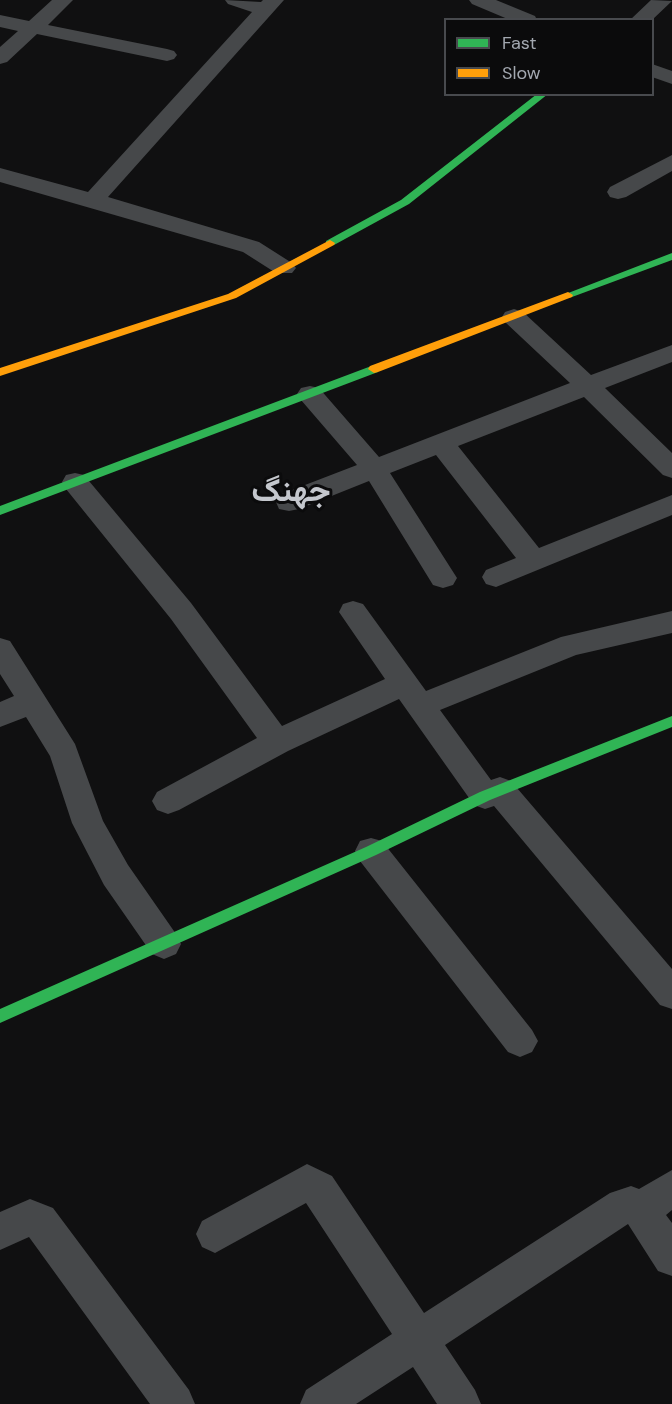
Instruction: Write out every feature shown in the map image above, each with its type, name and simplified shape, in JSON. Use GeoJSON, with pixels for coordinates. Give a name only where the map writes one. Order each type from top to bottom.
{"type":"FeatureCollection","features":[{"type":"Feature","properties":{"kind":"street"},"geometry":{"type":"LineString","coordinates":[[0,58],[63,0]]}},
{"type":"Feature","properties":{"kind":"street"},"geometry":{"type":"LineString","coordinates":[[235,0],[270,5]]}},
{"type":"Feature","properties":{"kind":"street"},"geometry":{"type":"LineString","coordinates":[[479,0],[523,18]]}},
{"type":"Feature","properties":{"kind":"street"},"geometry":{"type":"LineString","coordinates":[[641,18],[663,0]]}},
{"type":"Feature","properties":{"kind":"street"},"geometry":{"type":"LineString","coordinates":[[93,200],[270,5]]}},
{"type":"Feature","properties":{"kind":"street"},"geometry":{"type":"LineString","coordinates":[[0,21],[29,29],[167,55]]}},
{"type":"Feature","properties":{"kind":"street"},"geometry":{"type":"LineString","coordinates":[[654,71],[672,78]]}},
{"type":"Feature","properties":{"kind":"street"},"geometry":{"type":"LineString","coordinates":[[0,372],[232,296],[405,202],[541,96]]}},
{"type":"Feature","properties":{"kind":"street"},"geometry":{"type":"LineString","coordinates":[[618,192],[672,162]]}},
{"type":"Feature","properties":{"kind":"street"},"geometry":{"type":"LineString","coordinates":[[0,175],[251,247],[284,268]]}},
{"type":"Feature","properties":{"kind":"street"},"geometry":{"type":"LineString","coordinates":[[0,511],[672,256]]}},
{"type":"Feature","properties":{"kind":"street"},"geometry":{"type":"LineString","coordinates":[[514,317],[672,469]]}},
{"type":"Feature","properties":{"kind":"street"},"geometry":{"type":"LineString","coordinates":[[290,502],[440,441],[672,353]]}},
{"type":"Feature","properties":{"kind":"street"},"geometry":{"type":"LineString","coordinates":[[310,394],[374,468],[443,578]]}},
{"type":"Feature","properties":{"kind":"street"},"geometry":{"type":"LineString","coordinates":[[440,441],[533,560]]}},
{"type":"Feature","properties":{"kind":"street"},"geometry":{"type":"LineString","coordinates":[[75,482],[181,611],[277,742]]}},
{"type":"Feature","properties":{"kind":"street"},"geometry":{"type":"LineString","coordinates":[[496,577],[672,504]]}},
{"type":"Feature","properties":{"kind":"street"},"geometry":{"type":"LineString","coordinates":[[353,612],[413,694],[492,793],[672,994]]}},
{"type":"Feature","properties":{"kind":"street"},"geometry":{"type":"LineString","coordinates":[[168,801],[277,742],[413,694],[571,645],[672,622]]}},
{"type":"Feature","properties":{"kind":"street"},"geometry":{"type":"LineString","coordinates":[[0,649],[30,702],[64,753],[88,823],[116,875],[164,944]]}},
{"type":"Feature","properties":{"kind":"street"},"geometry":{"type":"LineString","coordinates":[[0,715],[30,702]]}},
{"type":"Feature","properties":{"kind":"street"},"geometry":{"type":"LineString","coordinates":[[0,1016],[371,851],[492,793],[672,721]]}},
{"type":"Feature","properties":{"kind":"street"},"geometry":{"type":"LineString","coordinates":[[371,851],[520,1041]]}},
{"type":"Feature","properties":{"kind":"street"},"geometry":{"type":"LineString","coordinates":[[215,1234],[307,1182],[319,1189],[421,1340],[461,1404]]}},
{"type":"Feature","properties":{"kind":"street"},"geometry":{"type":"LineString","coordinates":[[640,1210],[672,1188]]}},
{"type":"Feature","properties":{"kind":"street"},"geometry":{"type":"LineString","coordinates":[[320,1404],[623,1206],[632,1204],[640,1210],[672,1257]]}},
{"type":"Feature","properties":{"kind":"street"},"geometry":{"type":"LineString","coordinates":[[0,1231],[30,1218],[40,1221],[175,1404]]}},
{"type":"Feature","properties":{"kind":"traffic: fast"},"geometry":{"type":"LineString","coordinates":[[330,243],[405,202],[541,96]]}},
{"type":"Feature","properties":{"kind":"traffic: fast"},"geometry":{"type":"LineString","coordinates":[[568,295],[672,256]]}},
{"type":"Feature","properties":{"kind":"traffic: fast"},"geometry":{"type":"LineString","coordinates":[[0,511],[374,369]]}},
{"type":"Feature","properties":{"kind":"traffic: fast"},"geometry":{"type":"LineString","coordinates":[[0,1016],[371,851],[485,796],[672,721]]}},
{"type":"Feature","properties":{"kind":"traffic: slow"},"geometry":{"type":"LineString","coordinates":[[0,372],[232,296],[330,243]]}},
{"type":"Feature","properties":{"kind":"traffic: slow"},"geometry":{"type":"LineString","coordinates":[[374,369],[568,295]]}},
{"type":"Feature","properties":{"kind":"district","name":"جھنگ"},"geometry":{"type":"Point","coordinates":[291,493]}}]}
